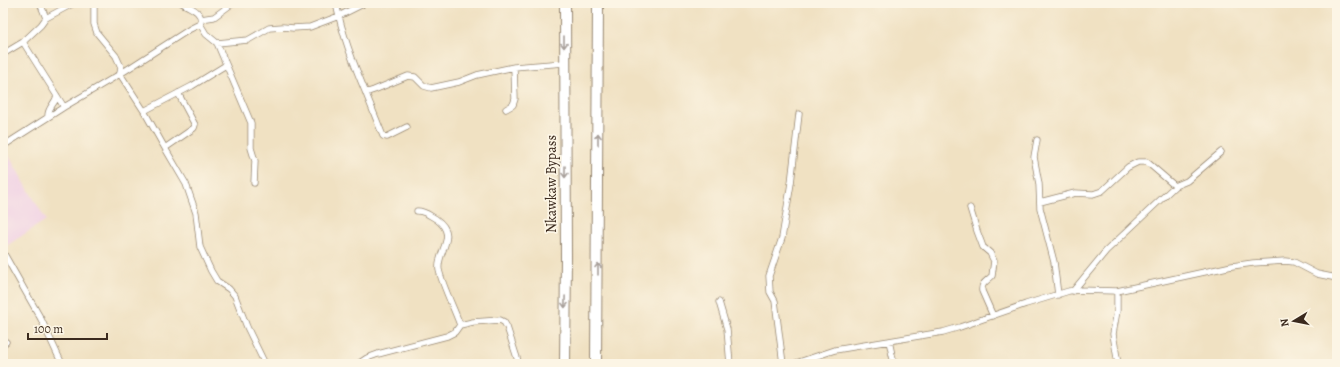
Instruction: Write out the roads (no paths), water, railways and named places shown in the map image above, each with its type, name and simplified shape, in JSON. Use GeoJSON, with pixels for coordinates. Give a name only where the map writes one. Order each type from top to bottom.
{"type":"FeatureCollection","features":[{"type":"Feature","properties":{"kind":"highway","name":"Nkawkaw Bypass"},"geometry":{"type":"LineString","coordinates":[[565,3],[565,364]]}},
{"type":"Feature","properties":{"kind":"highway"},"geometry":{"type":"LineString","coordinates":[[596,364],[598,3]]}},
{"type":"Feature","properties":{"kind":"street"},"geometry":{"type":"LineString","coordinates":[[40,3],[46,18]]}},
{"type":"Feature","properties":{"kind":"street"},"geometry":{"type":"LineString","coordinates":[[3,54],[23,42],[41,25],[46,18],[74,3]]}},
{"type":"Feature","properties":{"kind":"street"},"geometry":{"type":"LineString","coordinates":[[94,3],[94,24],[97,33],[116,56],[121,66],[120,74],[144,111],[186,184],[196,213],[200,247],[217,281],[235,296],[247,327],[265,364]]}},
{"type":"Feature","properties":{"kind":"street"},"geometry":{"type":"LineString","coordinates":[[182,3],[198,12],[206,34],[217,43],[251,123],[251,148],[255,161],[254,183]]}},
{"type":"Feature","properties":{"kind":"street"},"geometry":{"type":"LineString","coordinates":[[3,146],[201,22],[214,17],[233,3]]}},
{"type":"Feature","properties":{"kind":"street"},"geometry":{"type":"LineString","coordinates":[[336,3],[352,61],[383,136],[387,137],[407,127]]}},
{"type":"Feature","properties":{"kind":"street"},"geometry":{"type":"LineString","coordinates":[[217,43],[248,40],[269,28],[283,26],[293,28],[310,27],[339,16],[365,3]]}},
{"type":"Feature","properties":{"kind":"street"},"geometry":{"type":"LineString","coordinates":[[23,42],[64,107]]}},
{"type":"Feature","properties":{"kind":"street"},"geometry":{"type":"LineString","coordinates":[[365,91],[368,92],[374,90],[408,76],[415,78],[424,86],[431,88],[459,82],[477,74],[514,67],[564,63]]}},
{"type":"Feature","properties":{"kind":"street"},"geometry":{"type":"LineString","coordinates":[[144,111],[226,65]]}},
{"type":"Feature","properties":{"kind":"street"},"geometry":{"type":"LineString","coordinates":[[506,109],[513,105],[515,99],[514,67]]}},
{"type":"Feature","properties":{"kind":"street"},"geometry":{"type":"LineString","coordinates":[[165,148],[194,128],[195,125],[178,93]]}},
{"type":"Feature","properties":{"kind":"street"},"geometry":{"type":"LineString","coordinates":[[48,117],[48,111],[56,101],[57,96]]}},
{"type":"Feature","properties":{"kind":"street"},"geometry":{"type":"LineString","coordinates":[[783,364],[775,301],[770,292],[768,276],[782,238],[791,183],[798,114]]}},
{"type":"Feature","properties":{"kind":"street"},"geometry":{"type":"LineString","coordinates":[[1037,140],[1034,157],[1039,184],[1040,208],[1054,262],[1058,295]]}},
{"type":"Feature","properties":{"kind":"street"},"geometry":{"type":"LineString","coordinates":[[1073,290],[1106,251],[1175,186],[1187,181],[1221,152]]}},
{"type":"Feature","properties":{"kind":"street"},"geometry":{"type":"LineString","coordinates":[[1040,202],[1075,193],[1093,194],[1102,191],[1128,167],[1138,162],[1147,162],[1175,186]]}},
{"type":"Feature","properties":{"kind":"street"},"geometry":{"type":"LineString","coordinates":[[970,208],[983,247],[990,253],[994,261],[992,276],[984,283],[982,287],[982,291],[993,316]]}},
{"type":"Feature","properties":{"kind":"street"},"geometry":{"type":"LineString","coordinates":[[417,211],[424,211],[441,222],[445,228],[447,237],[439,266],[441,276],[460,325]]}},
{"type":"Feature","properties":{"kind":"street"},"geometry":{"type":"LineString","coordinates":[[3,252],[41,319],[62,364]]}},
{"type":"Feature","properties":{"kind":"street"},"geometry":{"type":"LineString","coordinates":[[797,364],[835,350],[943,332],[1073,290],[1117,291],[1253,263],[1294,262],[1317,274],[1337,278]]}},
{"type":"Feature","properties":{"kind":"street"},"geometry":{"type":"LineString","coordinates":[[1117,291],[1117,311],[1113,334],[1118,364]]}},
{"type":"Feature","properties":{"kind":"street"},"geometry":{"type":"LineString","coordinates":[[720,302],[727,329],[730,364]]}},
{"type":"Feature","properties":{"kind":"street"},"geometry":{"type":"LineString","coordinates":[[358,364],[367,358],[378,354],[447,336],[455,332],[460,325],[473,322],[502,321],[507,327],[519,364]]}},
{"type":"Feature","properties":{"kind":"street"},"geometry":{"type":"LineString","coordinates":[[889,341],[894,364]]}},
{"type":"Feature","properties":{"kind":"street"},"geometry":{"type":"LineString","coordinates":[[809,359],[825,364]]}}]}
